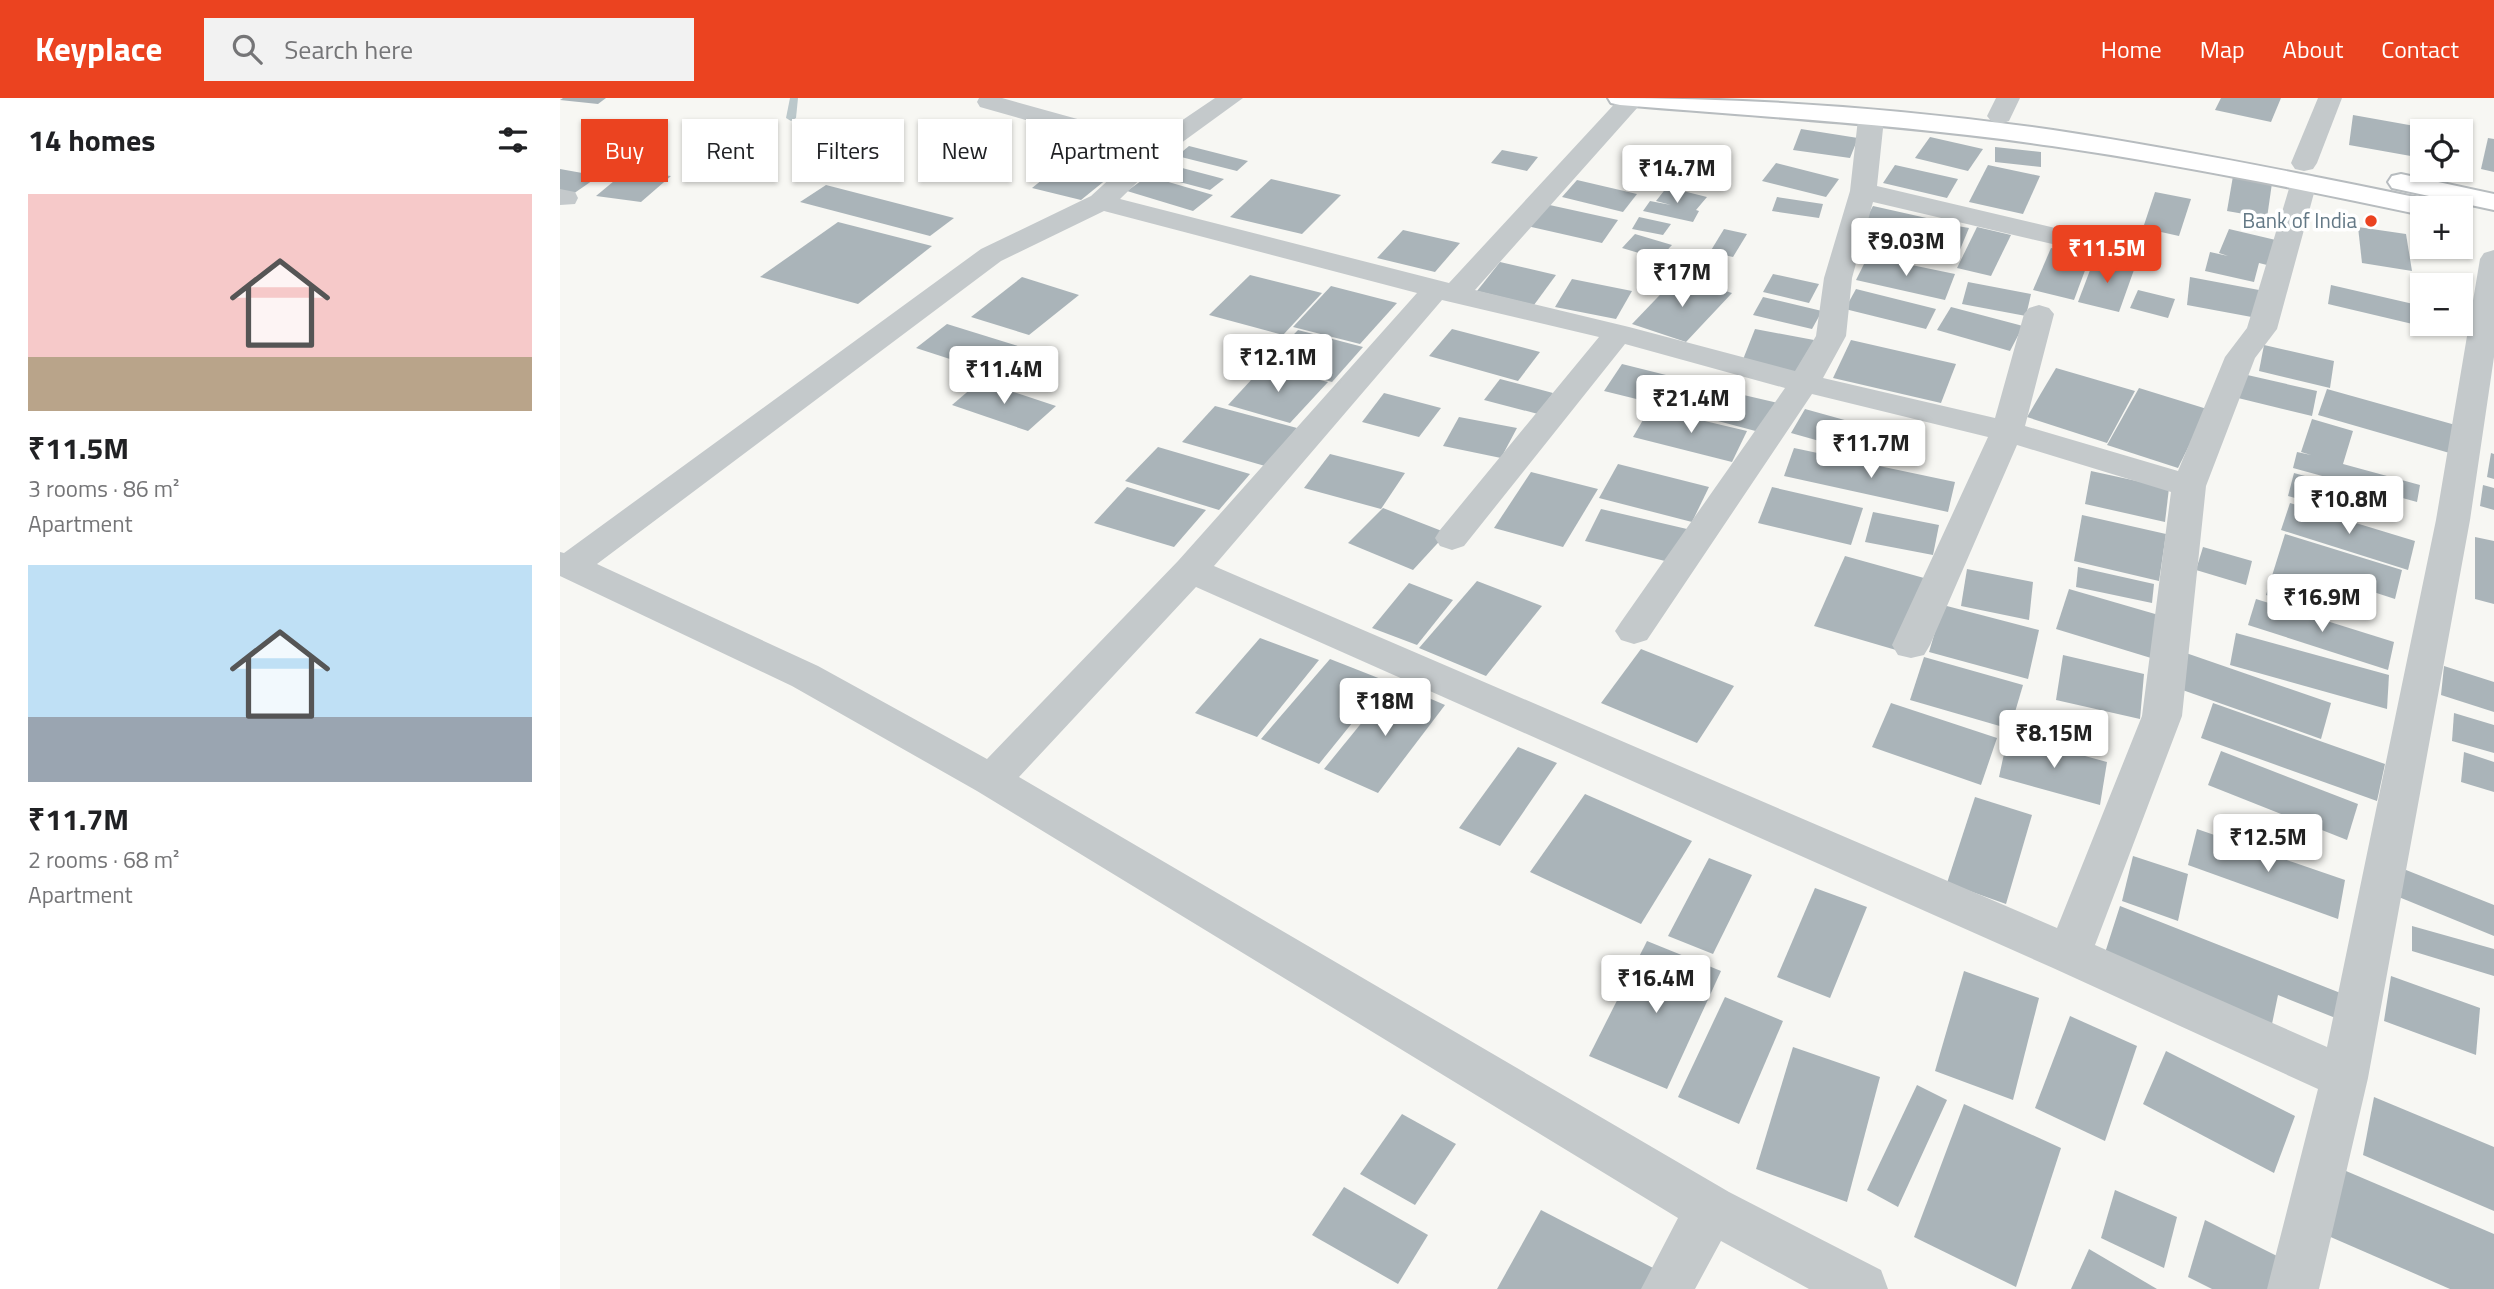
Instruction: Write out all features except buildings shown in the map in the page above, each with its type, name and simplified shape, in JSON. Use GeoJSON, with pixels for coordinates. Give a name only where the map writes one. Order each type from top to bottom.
{"type":"FeatureCollection","features":[{"type":"Feature","properties":{"kind":"main road"},"geometry":{"type":"LineString","coordinates":[[1629,99],[2004,107],[2154,137],[2304,173],[2410,203]]}},
{"type":"Feature","properties":{"kind":"main road"},"geometry":{"type":"LineString","coordinates":[[1852,104],[2053,138],[2494,202]]}},
{"type":"Feature","properties":{"kind":"main road"},"geometry":{"type":"LineString","coordinates":[[2473,218],[2494,222]]}},
{"type":"Feature","properties":{"kind":"street"},"geometry":{"type":"LineString","coordinates":[[1183,131],[1231,98]]}},
{"type":"Feature","properties":{"kind":"street"},"geometry":{"type":"LineString","coordinates":[[2069,954],[2162,716],[2189,486],[2240,357],[2262,329],[2304,173],[2330,98]]}},
{"type":"Feature","properties":{"kind":"street"},"geometry":{"type":"LineString","coordinates":[[991,780],[1191,570],[1446,291],[1629,99]]}},
{"type":"Feature","properties":{"kind":"street"},"geometry":{"type":"LineString","coordinates":[[989,102],[1050,119]]}},
{"type":"Feature","properties":{"kind":"street"},"geometry":{"type":"LineString","coordinates":[[1634,631],[1804,383],[1831,336],[1838,278],[1863,191],[1852,104]]}},
{"type":"Feature","properties":{"kind":"street"},"geometry":{"type":"LineString","coordinates":[[1122,182],[1101,202],[991,255],[565,565],[805,676],[991,780],[1711,1209],[1862,1289]]}},
{"type":"Feature","properties":{"kind":"street"},"geometry":{"type":"LineString","coordinates":[[1863,191],[2138,256]]}},
{"type":"Feature","properties":{"kind":"street"},"geometry":{"type":"LineString","coordinates":[[1101,202],[1446,291],[1618,332],[1804,383],[2007,430],[2189,486]]}},
{"type":"Feature","properties":{"kind":"street"},"geometry":{"type":"LineString","coordinates":[[2293,1289],[2344,1078],[2453,520],[2494,259]]}},
{"type":"Feature","properties":{"kind":"street"},"geometry":{"type":"LineString","coordinates":[[1911,645],[2007,430],[2039,314]]}},
{"type":"Feature","properties":{"kind":"street"},"geometry":{"type":"LineString","coordinates":[[1452,538],[1618,332]]}},
{"type":"Feature","properties":{"kind":"street"},"geometry":{"type":"LineString","coordinates":[[1191,570],[2069,954],[2344,1078]]}},
{"type":"Feature","properties":{"kind":"street"},"geometry":{"type":"LineString","coordinates":[[1667,1289],[1711,1209]]}},
{"type":"Feature","properties":{"kind":"waterway"},"geometry":{"type":"LineString","coordinates":[[791,118],[794,98]]}},
{"type":"Feature","properties":{"kind":"place","name":"Bank of India"},"geometry":{"type":"Point","coordinates":[2371,221]}}]}
